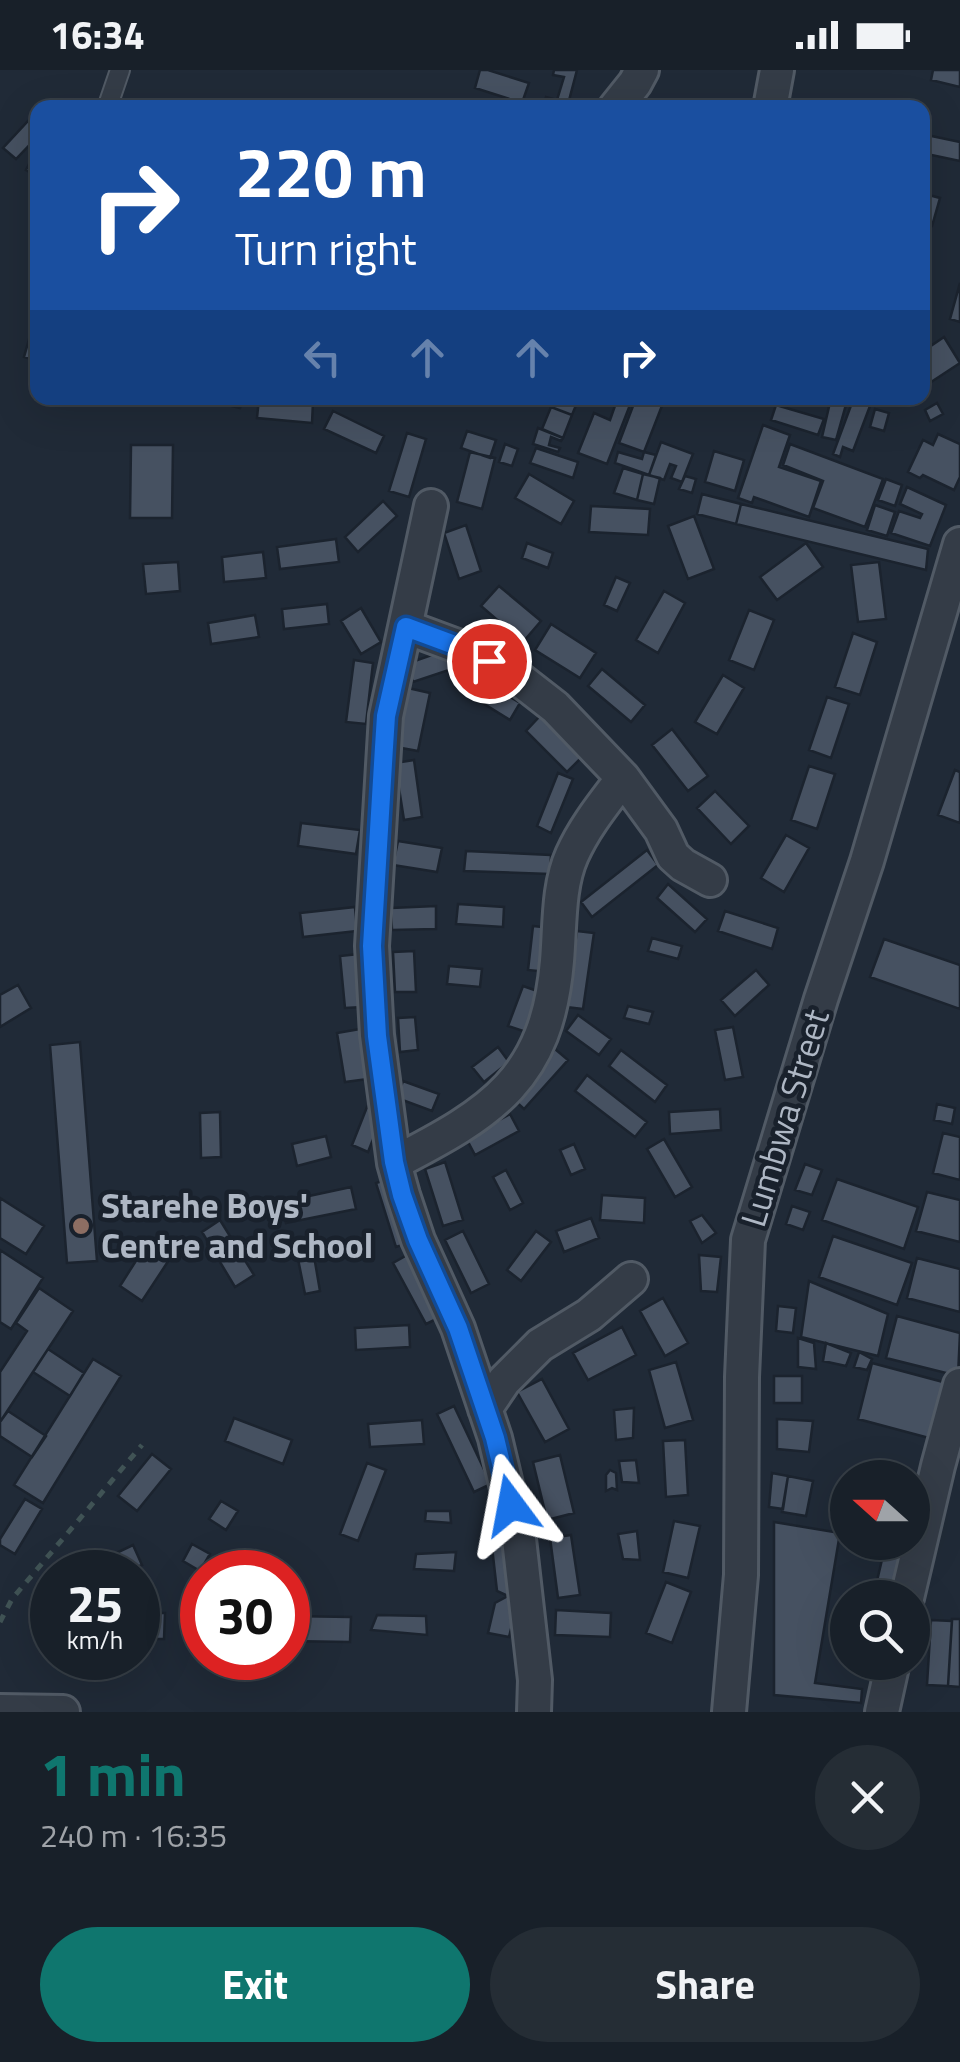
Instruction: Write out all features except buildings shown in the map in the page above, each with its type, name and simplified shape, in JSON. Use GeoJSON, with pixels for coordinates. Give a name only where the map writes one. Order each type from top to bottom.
{"type":"FeatureCollection","features":[{"type":"Feature","properties":{"kind":"street"},"geometry":{"type":"LineString","coordinates":[[622,100],[642,70]]}},
{"type":"Feature","properties":{"kind":"street"},"geometry":{"type":"LineString","coordinates":[[771,100],[777,70]]}},
{"type":"Feature","properties":{"kind":"street"},"geometry":{"type":"LineString","coordinates":[[431,506],[386,716],[372,946],[377,1036],[394,1162],[418,1240],[458,1328],[495,1438],[519,1539],[535,1680],[534,1712]]}},
{"type":"Feature","properties":{"kind":"street","name":"Lumbwa Street"},"geometry":{"type":"LineString","coordinates":[[730,1712],[741,1575],[742,1376],[748,1240],[867,861],[960,544]]}},
{"type":"Feature","properties":{"kind":"street"},"geometry":{"type":"LineString","coordinates":[[406,627],[468,650],[510,672],[555,706],[623,778],[660,830],[673,856],[710,880]]}},
{"type":"Feature","properties":{"kind":"street"},"geometry":{"type":"LineString","coordinates":[[394,1162],[446,1136],[496,1101],[516,1080],[536,1048],[555,988],[564,880],[592,820],[623,778]]}},
{"type":"Feature","properties":{"kind":"street"},"geometry":{"type":"LineString","coordinates":[[485,1409],[504,1382],[540,1345],[589,1315],[631,1279]]}},
{"type":"Feature","properties":{"kind":"street"},"geometry":{"type":"LineString","coordinates":[[911,1580],[960,1385]]}},
{"type":"Feature","properties":{"kind":"street"},"geometry":{"type":"LineString","coordinates":[[882,1712],[888,1680]]}},
{"type":"Feature","properties":{"kind":"street"},"geometry":{"type":"LineString","coordinates":[[0,1712],[63,1712]]}},
{"type":"Feature","properties":{"kind":"lane"},"geometry":{"type":"LineString","coordinates":[[110,100],[120,70]]}},
{"type":"Feature","properties":{"kind":"path"},"geometry":{"type":"LineString","coordinates":[[0,1622],[12,1598],[142,1445]]}},
{"type":"Feature","properties":{"kind":"place","name":"Starehe Boys' Centre and School"},"geometry":{"type":"Point","coordinates":[81,1226]}},
{"type":"Feature","properties":{"kind":"route"},"geometry":{"type":"LineString","coordinates":[[489,661],[406,627],[386,716],[372,946],[377,1036],[402,1195],[458,1328],[495,1438],[511,1505]]}}]}
